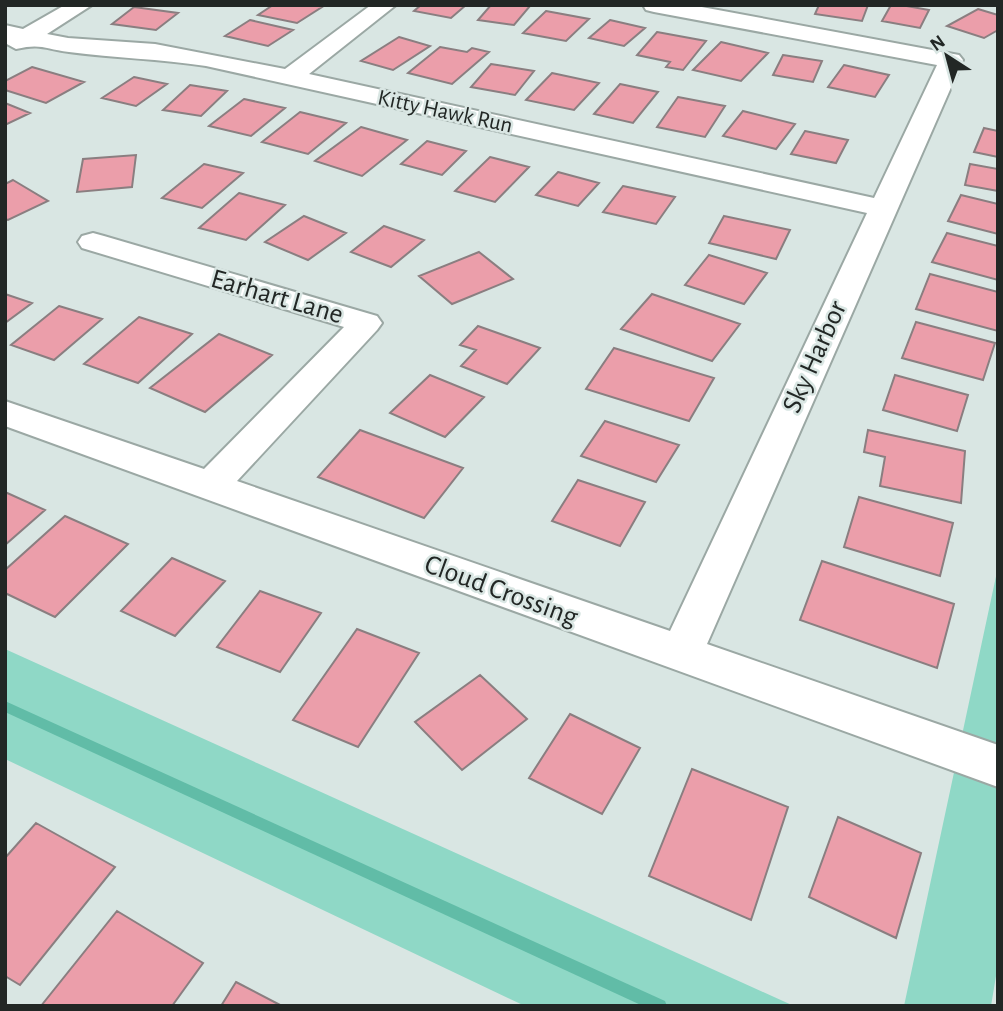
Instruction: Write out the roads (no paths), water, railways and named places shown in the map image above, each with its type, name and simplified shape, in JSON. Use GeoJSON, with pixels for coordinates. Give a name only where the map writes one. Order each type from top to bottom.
{"type":"FeatureCollection","features":[{"type":"Feature","properties":{"kind":"street"},"geometry":{"type":"LineString","coordinates":[[12,39],[81,5]]}},
{"type":"Feature","properties":{"kind":"street"},"geometry":{"type":"LineString","coordinates":[[289,78],[385,5]]}},
{"type":"Feature","properties":{"kind":"street","name":"Sky Harbor"},"geometry":{"type":"LineString","coordinates":[[654,5],[951,60],[881,208],[681,655]]}},
{"type":"Feature","properties":{"kind":"street","name":"Kitty Hawk Run"},"geometry":{"type":"LineString","coordinates":[[12,39],[155,51],[206,59],[881,208]]}},
{"type":"Feature","properties":{"kind":"street","name":"Earhart Lane"},"geometry":{"type":"LineString","coordinates":[[93,242],[366,323],[210,486]]}},
{"type":"Feature","properties":{"kind":"street","name":"Cloud Crossing"},"geometry":{"type":"LineString","coordinates":[[5,413],[998,766]]}},
{"type":"Feature","properties":{"kind":"waterway"},"geometry":{"type":"LineString","coordinates":[[5,706],[660,1006]]}}]}
